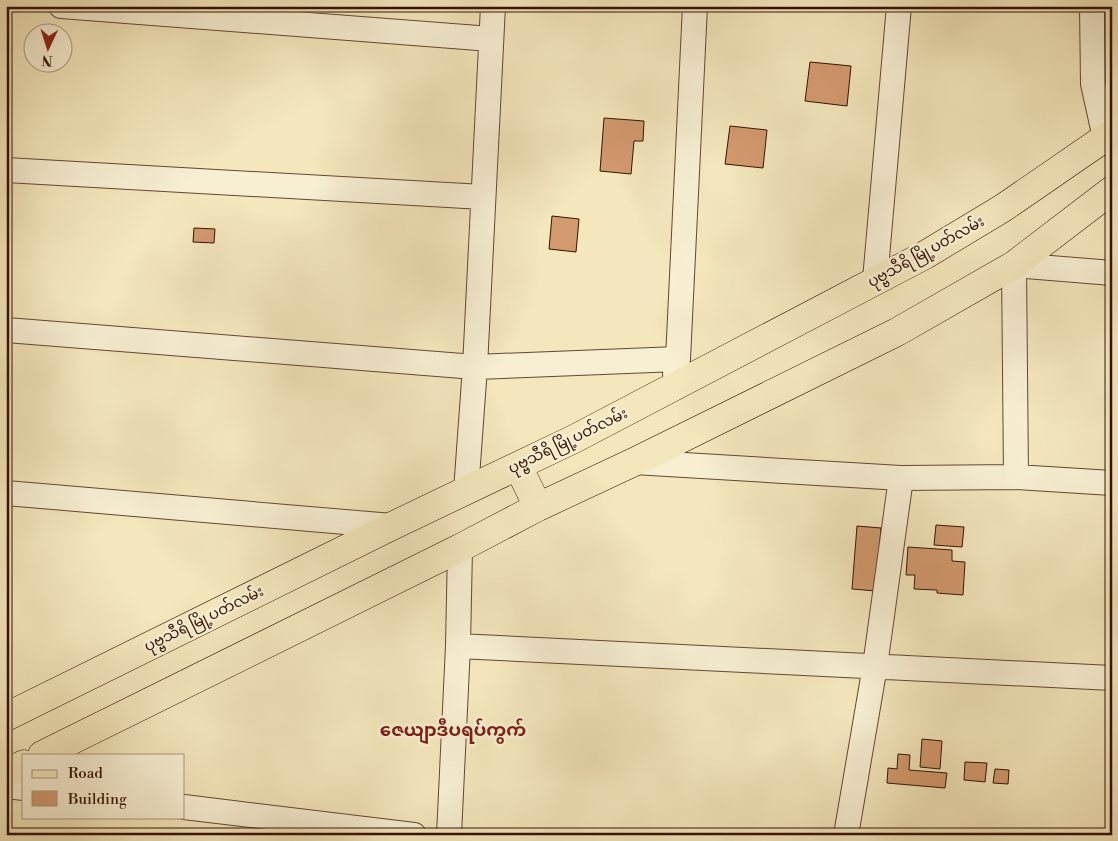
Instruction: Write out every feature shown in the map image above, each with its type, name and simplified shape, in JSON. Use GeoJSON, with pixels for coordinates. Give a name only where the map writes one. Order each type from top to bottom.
{"type":"FeatureCollection","features":[{"type":"Feature","properties":{"kind":"main road","name":"ပုဗ္ဗသီရိ မြို့ပတ်လမ်း"},"geometry":{"type":"LineString","coordinates":[[6,717],[392,526],[574,439],[672,389],[925,255],[1003,208],[1110,139]]}},
{"type":"Feature","properties":{"kind":"main road"},"geometry":{"type":"LineString","coordinates":[[44,754],[460,548],[538,507],[634,462],[897,332],[1014,265],[1112,190]]}},
{"type":"Feature","properties":{"kind":"main road"},"geometry":{"type":"LineString","coordinates":[[518,466],[538,507]]}},
{"type":"Feature","properties":{"kind":"main road"},"geometry":{"type":"LineString","coordinates":[[6,772],[22,765]]}},
{"type":"Feature","properties":{"kind":"street"},"geometry":{"type":"LineString","coordinates":[[61,6],[491,39]]}},
{"type":"Feature","properties":{"kind":"street"},"geometry":{"type":"LineString","coordinates":[[466,491],[493,6]]}},
{"type":"Feature","properties":{"kind":"street"},"geometry":{"type":"LineString","coordinates":[[672,389],[678,359],[695,6]]}},
{"type":"Feature","properties":{"kind":"street"},"geometry":{"type":"LineString","coordinates":[[875,280],[898,6]]}},
{"type":"Feature","properties":{"kind":"street"},"geometry":{"type":"LineString","coordinates":[[1092,6],[1093,84],[1110,139]]}},
{"type":"Feature","properties":{"kind":"street"},"geometry":{"type":"LineString","coordinates":[[6,170],[483,198]]}},
{"type":"Feature","properties":{"kind":"street"},"geometry":{"type":"LineString","coordinates":[[1016,477],[1014,265],[1112,274]]}},
{"type":"Feature","properties":{"kind":"street"},"geometry":{"type":"LineString","coordinates":[[6,330],[474,367],[678,359]]}},
{"type":"Feature","properties":{"kind":"street"},"geometry":{"type":"LineString","coordinates":[[634,462],[901,478],[1016,477],[1112,484]]}},
{"type":"Feature","properties":{"kind":"street"},"geometry":{"type":"LineString","coordinates":[[846,835],[875,666],[901,478]]}},
{"type":"Feature","properties":{"kind":"street"},"geometry":{"type":"LineString","coordinates":[[6,493],[392,526]]}},
{"type":"Feature","properties":{"kind":"street"},"geometry":{"type":"LineString","coordinates":[[450,835],[460,548]]}},
{"type":"Feature","properties":{"kind":"street"},"geometry":{"type":"LineString","coordinates":[[458,646],[1112,678]]}},
{"type":"Feature","properties":{"kind":"street"},"geometry":{"type":"LineString","coordinates":[[6,786],[22,788]]}},
{"type":"Feature","properties":{"kind":"street"},"geometry":{"type":"LineString","coordinates":[[185,807],[414,835]]}},
{"type":"Feature","properties":{"kind":"building"},"geometry":{"type":"Polygon","coordinates":[[[810,62],[851,66],[847,106],[805,101],[810,62]]]}},
{"type":"Feature","properties":{"kind":"building"},"geometry":{"type":"Polygon","coordinates":[[[604,118],[644,121],[643,141],[634,141],[631,174],[600,171],[604,118]]]}},
{"type":"Feature","properties":{"kind":"building"},"geometry":{"type":"Polygon","coordinates":[[[730,126],[767,130],[763,168],[725,164],[730,126]]]}},
{"type":"Feature","properties":{"kind":"building"},"geometry":{"type":"Polygon","coordinates":[[[552,216],[579,219],[576,252],[549,249],[552,216]]]}},
{"type":"Feature","properties":{"kind":"building"},"geometry":{"type":"Polygon","coordinates":[[[194,228],[215,229],[214,243],[193,242],[194,228]]]}},
{"type":"Feature","properties":{"kind":"building"},"geometry":{"type":"Polygon","coordinates":[[[936,525],[964,527],[962,547],[934,545],[936,525]]]}},
{"type":"Feature","properties":{"kind":"building"},"geometry":{"type":"Polygon","coordinates":[[[857,526],[881,528],[876,591],[852,589],[857,526]]]}},
{"type":"Feature","properties":{"kind":"building"},"geometry":{"type":"Polygon","coordinates":[[[908,547],[952,550],[952,561],[965,562],[963,595],[937,593],[937,590],[914,589],[915,575],[906,575],[908,547]]]}},
{"type":"Feature","properties":{"kind":"building"},"geometry":{"type":"Polygon","coordinates":[[[922,739],[942,741],[940,769],[920,767],[922,739]]]}},
{"type":"Feature","properties":{"kind":"building"},"geometry":{"type":"Polygon","coordinates":[[[898,754],[910,755],[909,770],[947,773],[945,788],[887,783],[888,768],[897,769],[898,754]]]}},
{"type":"Feature","properties":{"kind":"building"},"geometry":{"type":"Polygon","coordinates":[[[965,762],[987,763],[985,782],[964,780],[965,762]]]}},
{"type":"Feature","properties":{"kind":"building"},"geometry":{"type":"Polygon","coordinates":[[[995,769],[1009,770],[1008,784],[993,783],[995,769]]]}},
{"type":"Feature","properties":{"kind":"district","name":"ဇေယျာဒီပရပ်ကွက်"},"geometry":{"type":"Point","coordinates":[453,730]}}]}
